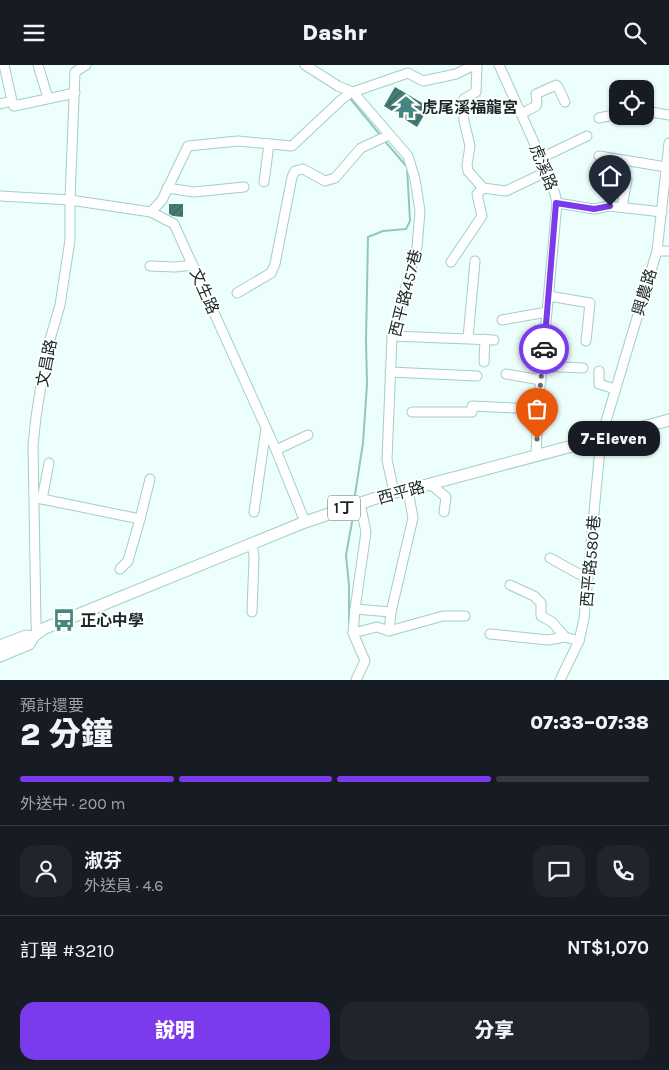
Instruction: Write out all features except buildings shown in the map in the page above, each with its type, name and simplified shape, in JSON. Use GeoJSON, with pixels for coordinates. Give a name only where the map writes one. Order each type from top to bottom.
{"type":"FeatureCollection","features":[{"type":"Feature","properties":{"kind":"main road","name":"西平路"},"geometry":{"type":"LineString","coordinates":[[0,656],[30,644],[35,635],[43,629],[304,521],[394,492],[408,490],[669,420]]}},
{"type":"Feature","properties":{"kind":"main road","name":"西平路"},"geometry":{"type":"LineString","coordinates":[[0,646],[26,635],[35,635]]}},
{"type":"Feature","properties":{"kind":"street"},"geometry":{"type":"LineString","coordinates":[[4,65],[14,106],[75,93]]}},
{"type":"Feature","properties":{"kind":"street"},"geometry":{"type":"LineString","coordinates":[[38,65],[48,98]]}},
{"type":"Feature","properties":{"kind":"street"},"geometry":{"type":"LineString","coordinates":[[74,69],[86,65]]}},
{"type":"Feature","properties":{"kind":"street"},"geometry":{"type":"LineString","coordinates":[[305,65],[354,95]]}},
{"type":"Feature","properties":{"kind":"street"},"geometry":{"type":"LineString","coordinates":[[151,212],[162,200],[188,146],[238,141],[292,146],[341,100],[408,73],[423,81],[456,74],[476,65],[476,92],[464,99],[462,104],[470,146],[468,171],[483,188],[506,191],[546,172]]}},
{"type":"Feature","properties":{"kind":"street","name":"虎溪路"},"geometry":{"type":"LineString","coordinates":[[499,65],[541,158],[555,194],[556,203],[538,409],[536,455]]}},
{"type":"Feature","properties":{"kind":"street","name":"文昌路"},"geometry":{"type":"LineString","coordinates":[[35,635],[38,498],[33,445],[46,353],[60,305],[70,240],[75,93],[74,69]]}},
{"type":"Feature","properties":{"kind":"street"},"geometry":{"type":"LineString","coordinates":[[521,114],[536,106],[536,94],[556,85],[565,102]]}},
{"type":"Feature","properties":{"kind":"street","name":"西平路457巷"},"geometry":{"type":"LineString","coordinates":[[354,95],[408,156],[415,179],[420,211],[417,247],[392,336],[387,460],[394,492]]}},
{"type":"Feature","properties":{"kind":"street"},"geometry":{"type":"LineString","coordinates":[[0,104],[12,101]]}},
{"type":"Feature","properties":{"kind":"street"},"geometry":{"type":"LineString","coordinates":[[654,112],[669,115]]}},
{"type":"Feature","properties":{"kind":"street"},"geometry":{"type":"LineString","coordinates":[[599,118],[609,116]]}},
{"type":"Feature","properties":{"kind":"street"},"geometry":{"type":"LineString","coordinates":[[238,293],[270,273],[275,264],[292,177],[296,171],[303,169],[325,181],[334,178],[361,148],[389,135]]}},
{"type":"Feature","properties":{"kind":"street"},"geometry":{"type":"LineString","coordinates":[[541,158],[587,136]]}},
{"type":"Feature","properties":{"kind":"street","name":"興農路"},"geometry":{"type":"LineString","coordinates":[[601,438],[657,251],[665,207],[669,143]]}},
{"type":"Feature","properties":{"kind":"street"},"geometry":{"type":"LineString","coordinates":[[264,182],[269,144]]}},
{"type":"Feature","properties":{"kind":"street"},"geometry":{"type":"LineString","coordinates":[[598,156],[666,167]]}},
{"type":"Feature","properties":{"kind":"street"},"geometry":{"type":"LineString","coordinates":[[622,207],[627,179]]}},
{"type":"Feature","properties":{"kind":"street"},"geometry":{"type":"LineString","coordinates":[[167,188],[194,192],[244,187]]}},
{"type":"Feature","properties":{"kind":"street"},"geometry":{"type":"LineString","coordinates":[[451,262],[482,216],[477,194],[483,188]]}},
{"type":"Feature","properties":{"kind":"street","name":"文生路"},"geometry":{"type":"LineString","coordinates":[[0,196],[70,200],[151,212],[174,224],[276,450],[304,521]]}},
{"type":"Feature","properties":{"kind":"street"},"geometry":{"type":"LineString","coordinates":[[556,203],[594,209],[610,206],[665,207]]}},
{"type":"Feature","properties":{"kind":"street"},"geometry":{"type":"LineString","coordinates":[[657,251],[669,251]]}},
{"type":"Feature","properties":{"kind":"street"},"geometry":{"type":"LineString","coordinates":[[468,338],[475,261]]}},
{"type":"Feature","properties":{"kind":"street"},"geometry":{"type":"LineString","coordinates":[[150,265],[175,267],[193,265]]}},
{"type":"Feature","properties":{"kind":"street"},"geometry":{"type":"LineString","coordinates":[[549,296],[590,303],[586,341]]}},
{"type":"Feature","properties":{"kind":"street"},"geometry":{"type":"LineString","coordinates":[[502,320],[547,312]]}},
{"type":"Feature","properties":{"kind":"street"},"geometry":{"type":"LineString","coordinates":[[392,336],[490,340],[484,362]]}},
{"type":"Feature","properties":{"kind":"street"},"geometry":{"type":"LineString","coordinates":[[542,366],[583,368]]}},
{"type":"Feature","properties":{"kind":"street"},"geometry":{"type":"LineString","coordinates":[[598,371],[599,384],[615,389]]}},
{"type":"Feature","properties":{"kind":"street"},"geometry":{"type":"LineString","coordinates":[[390,372],[477,376]]}},
{"type":"Feature","properties":{"kind":"street"},"geometry":{"type":"LineString","coordinates":[[506,374],[541,380]]}},
{"type":"Feature","properties":{"kind":"street"},"geometry":{"type":"LineString","coordinates":[[412,412],[472,412],[472,406],[538,409]]}},
{"type":"Feature","properties":{"kind":"street"},"geometry":{"type":"LineString","coordinates":[[254,512],[266,428]]}},
{"type":"Feature","properties":{"kind":"street"},"geometry":{"type":"LineString","coordinates":[[276,450],[308,435]]}},
{"type":"Feature","properties":{"kind":"street","name":"西平路580巷"},"geometry":{"type":"LineString","coordinates":[[560,680],[579,641],[584,619],[601,438]]}},
{"type":"Feature","properties":{"kind":"street"},"geometry":{"type":"LineString","coordinates":[[49,463],[38,498],[140,519]]}},
{"type":"Feature","properties":{"kind":"street"},"geometry":{"type":"LineString","coordinates":[[120,569],[128,561],[150,479]]}},
{"type":"Feature","properties":{"kind":"street"},"geometry":{"type":"LineString","coordinates":[[430,484],[446,497],[444,512]]}},
{"type":"Feature","properties":{"kind":"street"},"geometry":{"type":"LineString","coordinates":[[389,631],[391,613],[413,518],[408,490]]}},
{"type":"Feature","properties":{"kind":"street"},"geometry":{"type":"LineString","coordinates":[[356,680],[365,661],[353,633],[366,532],[360,503]]}},
{"type":"Feature","properties":{"kind":"street"},"geometry":{"type":"LineString","coordinates":[[252,543],[254,557],[252,611]]}},
{"type":"Feature","properties":{"kind":"street"},"geometry":{"type":"LineString","coordinates":[[550,558],[588,579]]}},
{"type":"Feature","properties":{"kind":"street"},"geometry":{"type":"LineString","coordinates":[[510,585],[534,596],[541,603],[540,616],[552,622],[565,637]]}},
{"type":"Feature","properties":{"kind":"street"},"geometry":{"type":"LineString","coordinates":[[355,609],[391,613]]}},
{"type":"Feature","properties":{"kind":"street"},"geometry":{"type":"LineString","coordinates":[[353,633],[377,627],[389,631],[443,616],[465,616]]}},
{"type":"Feature","properties":{"kind":"street"},"geometry":{"type":"LineString","coordinates":[[490,634],[548,640],[565,637],[579,641]]}},
{"type":"Feature","properties":{"kind":"waterway"},"geometry":{"type":"LineString","coordinates":[[349,97],[381,136]]}},
{"type":"Feature","properties":{"kind":"waterway"},"geometry":{"type":"LineString","coordinates":[[354,501],[363,443],[367,384],[368,237],[383,231],[406,229],[410,221],[407,167],[384,140]]}},
{"type":"Feature","properties":{"kind":"waterway"},"geometry":{"type":"LineString","coordinates":[[349,623],[349,586],[346,555],[353,511]]}},
{"type":"Feature","properties":{"kind":"way so far"},"geometry":{"type":"LineString","coordinates":[[537,439],[544,349]]}},
{"type":"Feature","properties":{"kind":"place","name":"虎尾溪福龍宮"},"geometry":{"type":"Point","coordinates":[406,107]}},
{"type":"Feature","properties":{"kind":"place","name":"7-Eleven"},"geometry":{"type":"Point","coordinates":[537,439]}},
{"type":"Feature","properties":{"kind":"place","name":"正心中學"},"geometry":{"type":"Point","coordinates":[64,620]}},
{"type":"Feature","properties":{"kind":"route"},"geometry":{"type":"LineString","coordinates":[[544,349],[556,203],[594,209],[610,206]]}}]}
